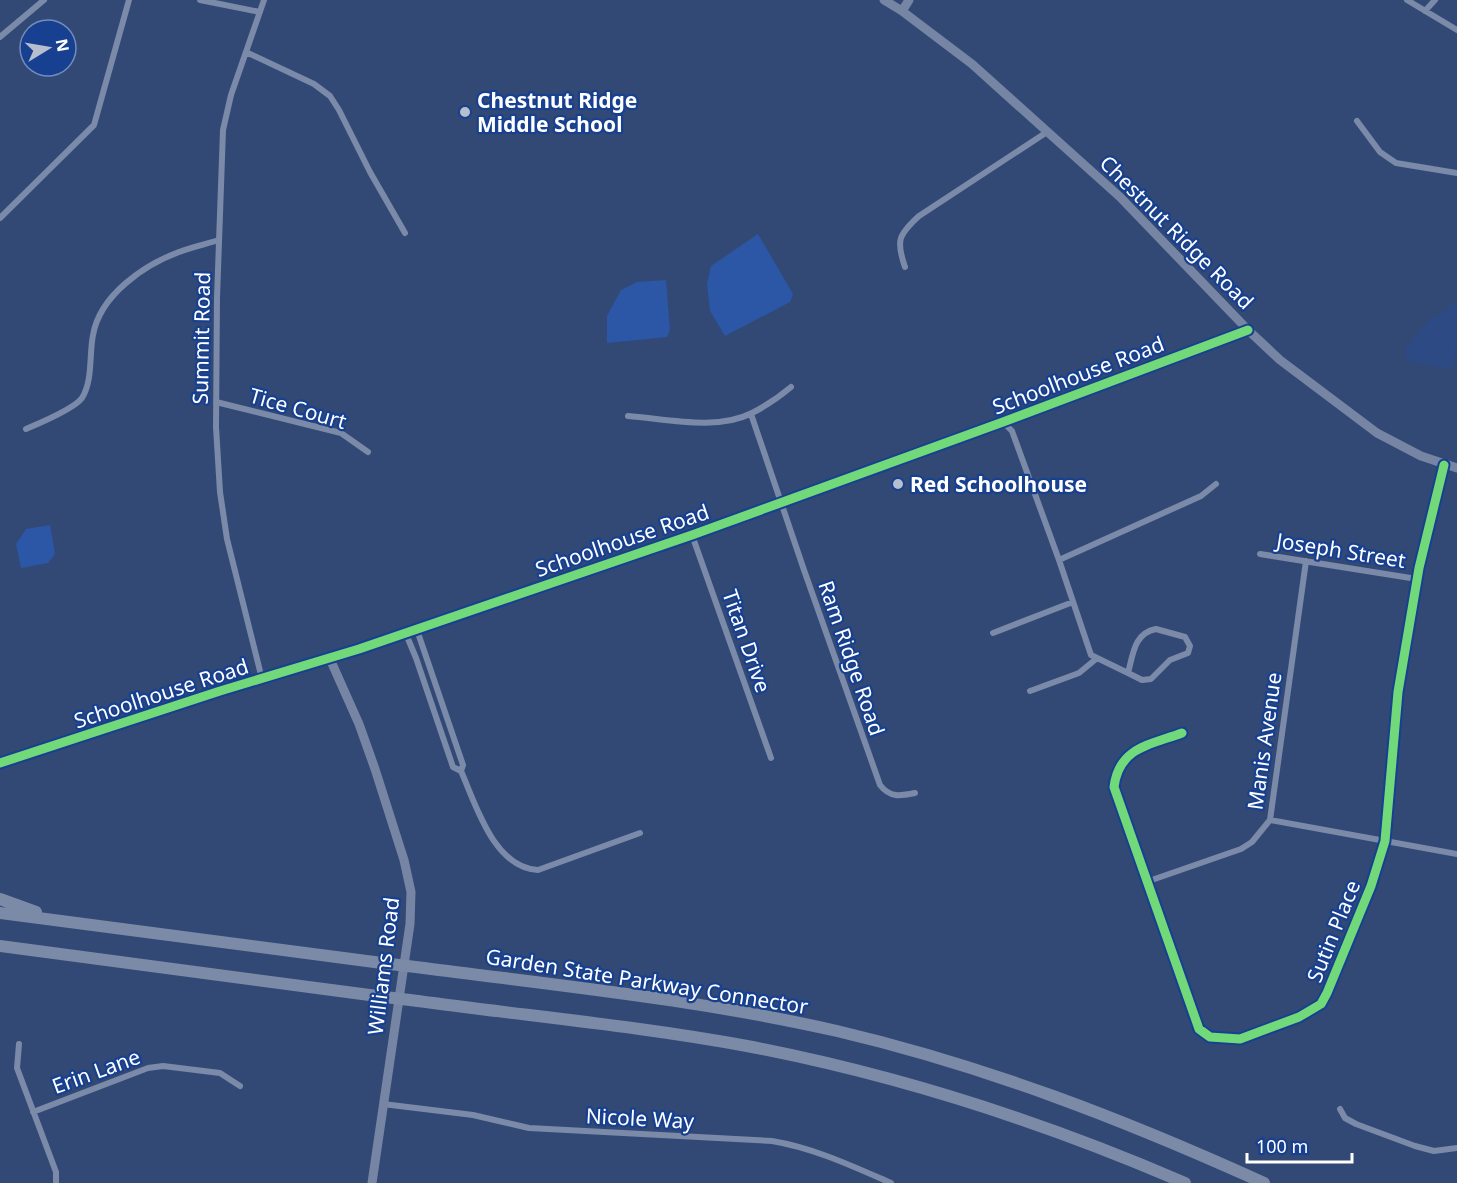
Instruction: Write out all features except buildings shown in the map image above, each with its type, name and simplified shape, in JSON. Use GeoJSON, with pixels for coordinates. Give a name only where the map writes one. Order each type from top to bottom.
{"type":"FeatureCollection","features":[{"type":"Feature","properties":{"kind":"highway"},"geometry":{"type":"LineString","coordinates":[[0,899],[78,923]]}},
{"type":"Feature","properties":{"kind":"highway","name":"Garden State Parkway Connector"},"geometry":{"type":"LineString","coordinates":[[0,913],[728,1009],[787,1020],[895,1046],[986,1072],[1162,1137],[1264,1183]]}},
{"type":"Feature","properties":{"kind":"highway"},"geometry":{"type":"LineString","coordinates":[[0,948],[418,1001],[694,1038],[770,1051],[854,1069],[1010,1115],[1106,1150],[1185,1183]]}},
{"type":"Feature","properties":{"kind":"street"},"geometry":{"type":"LineString","coordinates":[[0,37],[44,0]]}},
{"type":"Feature","properties":{"kind":"street"},"geometry":{"type":"LineString","coordinates":[[0,219],[94,124],[129,0]]}},
{"type":"Feature","properties":{"kind":"street"},"geometry":{"type":"LineString","coordinates":[[200,0],[260,12]]}},
{"type":"Feature","properties":{"kind":"street","name":"Summit Road"},"geometry":{"type":"LineString","coordinates":[[262,679],[231,560],[223,517],[216,402],[224,121],[264,0]]}},
{"type":"Feature","properties":{"kind":"street","name":"Chestnut Ridge Road"},"geometry":{"type":"LineString","coordinates":[[884,0],[903,11],[972,64],[1129,205],[1248,330],[1304,379],[1377,432],[1414,453],[1457,468]]}},
{"type":"Feature","properties":{"kind":"street"},"geometry":{"type":"LineString","coordinates":[[903,11],[909,0]]}},
{"type":"Feature","properties":{"kind":"street"},"geometry":{"type":"LineString","coordinates":[[1407,0],[1457,30]]}},
{"type":"Feature","properties":{"kind":"street"},"geometry":{"type":"LineString","coordinates":[[1425,11],[1435,0]]}},
{"type":"Feature","properties":{"kind":"street"},"geometry":{"type":"LineString","coordinates":[[246,52],[314,84],[330,96],[405,233]]}},
{"type":"Feature","properties":{"kind":"street"},"geometry":{"type":"LineString","coordinates":[[1357,121],[1380,152],[1396,163],[1457,173]]}},
{"type":"Feature","properties":{"kind":"street"},"geometry":{"type":"LineString","coordinates":[[905,267],[899,249],[900,238],[907,226],[1047,132]]}},
{"type":"Feature","properties":{"kind":"street"},"geometry":{"type":"LineString","coordinates":[[26,429],[63,412],[81,399],[90,374],[90,352],[94,326],[101,311],[112,298],[140,273],[164,258],[219,240]]}},
{"type":"Feature","properties":{"kind":"street","name":"Schoolhouse Road"},"geometry":{"type":"LineString","coordinates":[[0,763],[330,659],[692,536],[1248,330]]}},
{"type":"Feature","properties":{"kind":"street"},"geometry":{"type":"LineString","coordinates":[[628,416],[708,424],[751,414],[791,387]]}},
{"type":"Feature","properties":{"kind":"street","name":"Tice Court"},"geometry":{"type":"LineString","coordinates":[[216,402],[341,433],[368,452]]}},
{"type":"Feature","properties":{"kind":"street","name":"Ram Ridge Road"},"geometry":{"type":"LineString","coordinates":[[751,414],[880,785],[892,795],[915,793]]}},
{"type":"Feature","properties":{"kind":"street"},"geometry":{"type":"LineString","coordinates":[[1004,422],[1011,432],[1092,655],[1096,659],[1142,680],[1154,678],[1170,660],[1188,653],[1190,645],[1188,639],[1162,629],[1147,631],[1136,642],[1128,673]]}},
{"type":"Feature","properties":{"kind":"street","name":"Sutin Place"},"geometry":{"type":"LineString","coordinates":[[1182,733],[1141,748],[1127,756],[1120,764],[1115,777],[1116,796],[1199,1029],[1210,1037],[1240,1039],[1299,1017],[1321,1004],[1371,886],[1385,841],[1398,692],[1417,579],[1444,465]]}},
{"type":"Feature","properties":{"kind":"street"},"geometry":{"type":"LineString","coordinates":[[1059,560],[1201,496],[1216,484]]}},
{"type":"Feature","properties":{"kind":"street","name":"Titan Drive"},"geometry":{"type":"LineString","coordinates":[[692,536],[771,758]]}},
{"type":"Feature","properties":{"kind":"street","name":"Joseph Street"},"geometry":{"type":"LineString","coordinates":[[1260,554],[1417,579]]}},
{"type":"Feature","properties":{"kind":"street","name":"Manis Avenue"},"geometry":{"type":"LineString","coordinates":[[1146,882],[1241,849],[1252,842],[1270,820],[1306,561]]}},
{"type":"Feature","properties":{"kind":"street"},"geometry":{"type":"LineString","coordinates":[[993,633],[1073,602]]}},
{"type":"Feature","properties":{"kind":"street"},"geometry":{"type":"LineString","coordinates":[[417,630],[463,765],[461,771]]}},
{"type":"Feature","properties":{"kind":"street"},"geometry":{"type":"LineString","coordinates":[[406,634],[453,767],[461,771],[495,843],[514,864],[526,869],[538,870],[640,833]]}},
{"type":"Feature","properties":{"kind":"street","name":"Williams Road"},"geometry":{"type":"LineString","coordinates":[[330,659],[359,724],[375,769],[404,860],[411,892],[410,924],[372,1183]]}},
{"type":"Feature","properties":{"kind":"street"},"geometry":{"type":"LineString","coordinates":[[1030,691],[1079,673],[1096,659]]}},
{"type":"Feature","properties":{"kind":"street"},"geometry":{"type":"LineString","coordinates":[[1270,820],[1457,854]]}},
{"type":"Feature","properties":{"kind":"street"},"geometry":{"type":"LineString","coordinates":[[19,1044],[17,1068],[56,1172],[56,1183]]}},
{"type":"Feature","properties":{"kind":"street","name":"Erin Lane"},"geometry":{"type":"LineString","coordinates":[[33,1112],[148,1068],[163,1066],[220,1073],[240,1086]]}},
{"type":"Feature","properties":{"kind":"street","name":"Nicole Way"},"geometry":{"type":"LineString","coordinates":[[383,1104],[473,1115],[529,1128],[772,1141],[798,1145],[891,1183]]}},
{"type":"Feature","properties":{"kind":"street"},"geometry":{"type":"LineString","coordinates":[[1340,1109],[1345,1118],[1356,1124],[1415,1146],[1434,1151],[1457,1148]]}},
{"type":"Feature","properties":{"kind":"shaded area"},"geometry":{"type":"Polygon","coordinates":[[[758,234],[793,294],[790,302],[725,336],[710,311],[707,284],[711,266],[758,234]]]}},
{"type":"Feature","properties":{"kind":"shaded area"},"geometry":{"type":"Polygon","coordinates":[[[666,280],[670,330],[667,337],[607,343],[607,316],[621,290],[637,282],[666,280]]]}},
{"type":"Feature","properties":{"kind":"shaded area"},"geometry":{"type":"Polygon","coordinates":[[[1457,301],[1455,364],[1448,369],[1407,361],[1405,348],[1428,322],[1457,301]]]}},
{"type":"Feature","properties":{"kind":"shaded area"},"geometry":{"type":"Polygon","coordinates":[[[50,525],[55,554],[48,563],[21,568],[16,544],[26,529],[50,525]]]}},
{"type":"Feature","properties":{"kind":"cycle path"},"geometry":{"type":"LineString","coordinates":[[0,763],[220,691],[359,649],[692,535],[1248,330]]}},
{"type":"Feature","properties":{"kind":"cycle path"},"geometry":{"type":"LineString","coordinates":[[1182,733],[1148,745],[1129,756],[1122,763],[1114,787],[1199,1029],[1210,1037],[1240,1039],[1299,1017],[1321,1004],[1371,886],[1385,841],[1398,692],[1419,568],[1444,465]]}},
{"type":"Feature","properties":{"kind":"place","name":"Chestnut Ridge Middle School"},"geometry":{"type":"Point","coordinates":[465,112]}},
{"type":"Feature","properties":{"kind":"place","name":"Red Schoolhouse"},"geometry":{"type":"Point","coordinates":[898,484]}}]}
